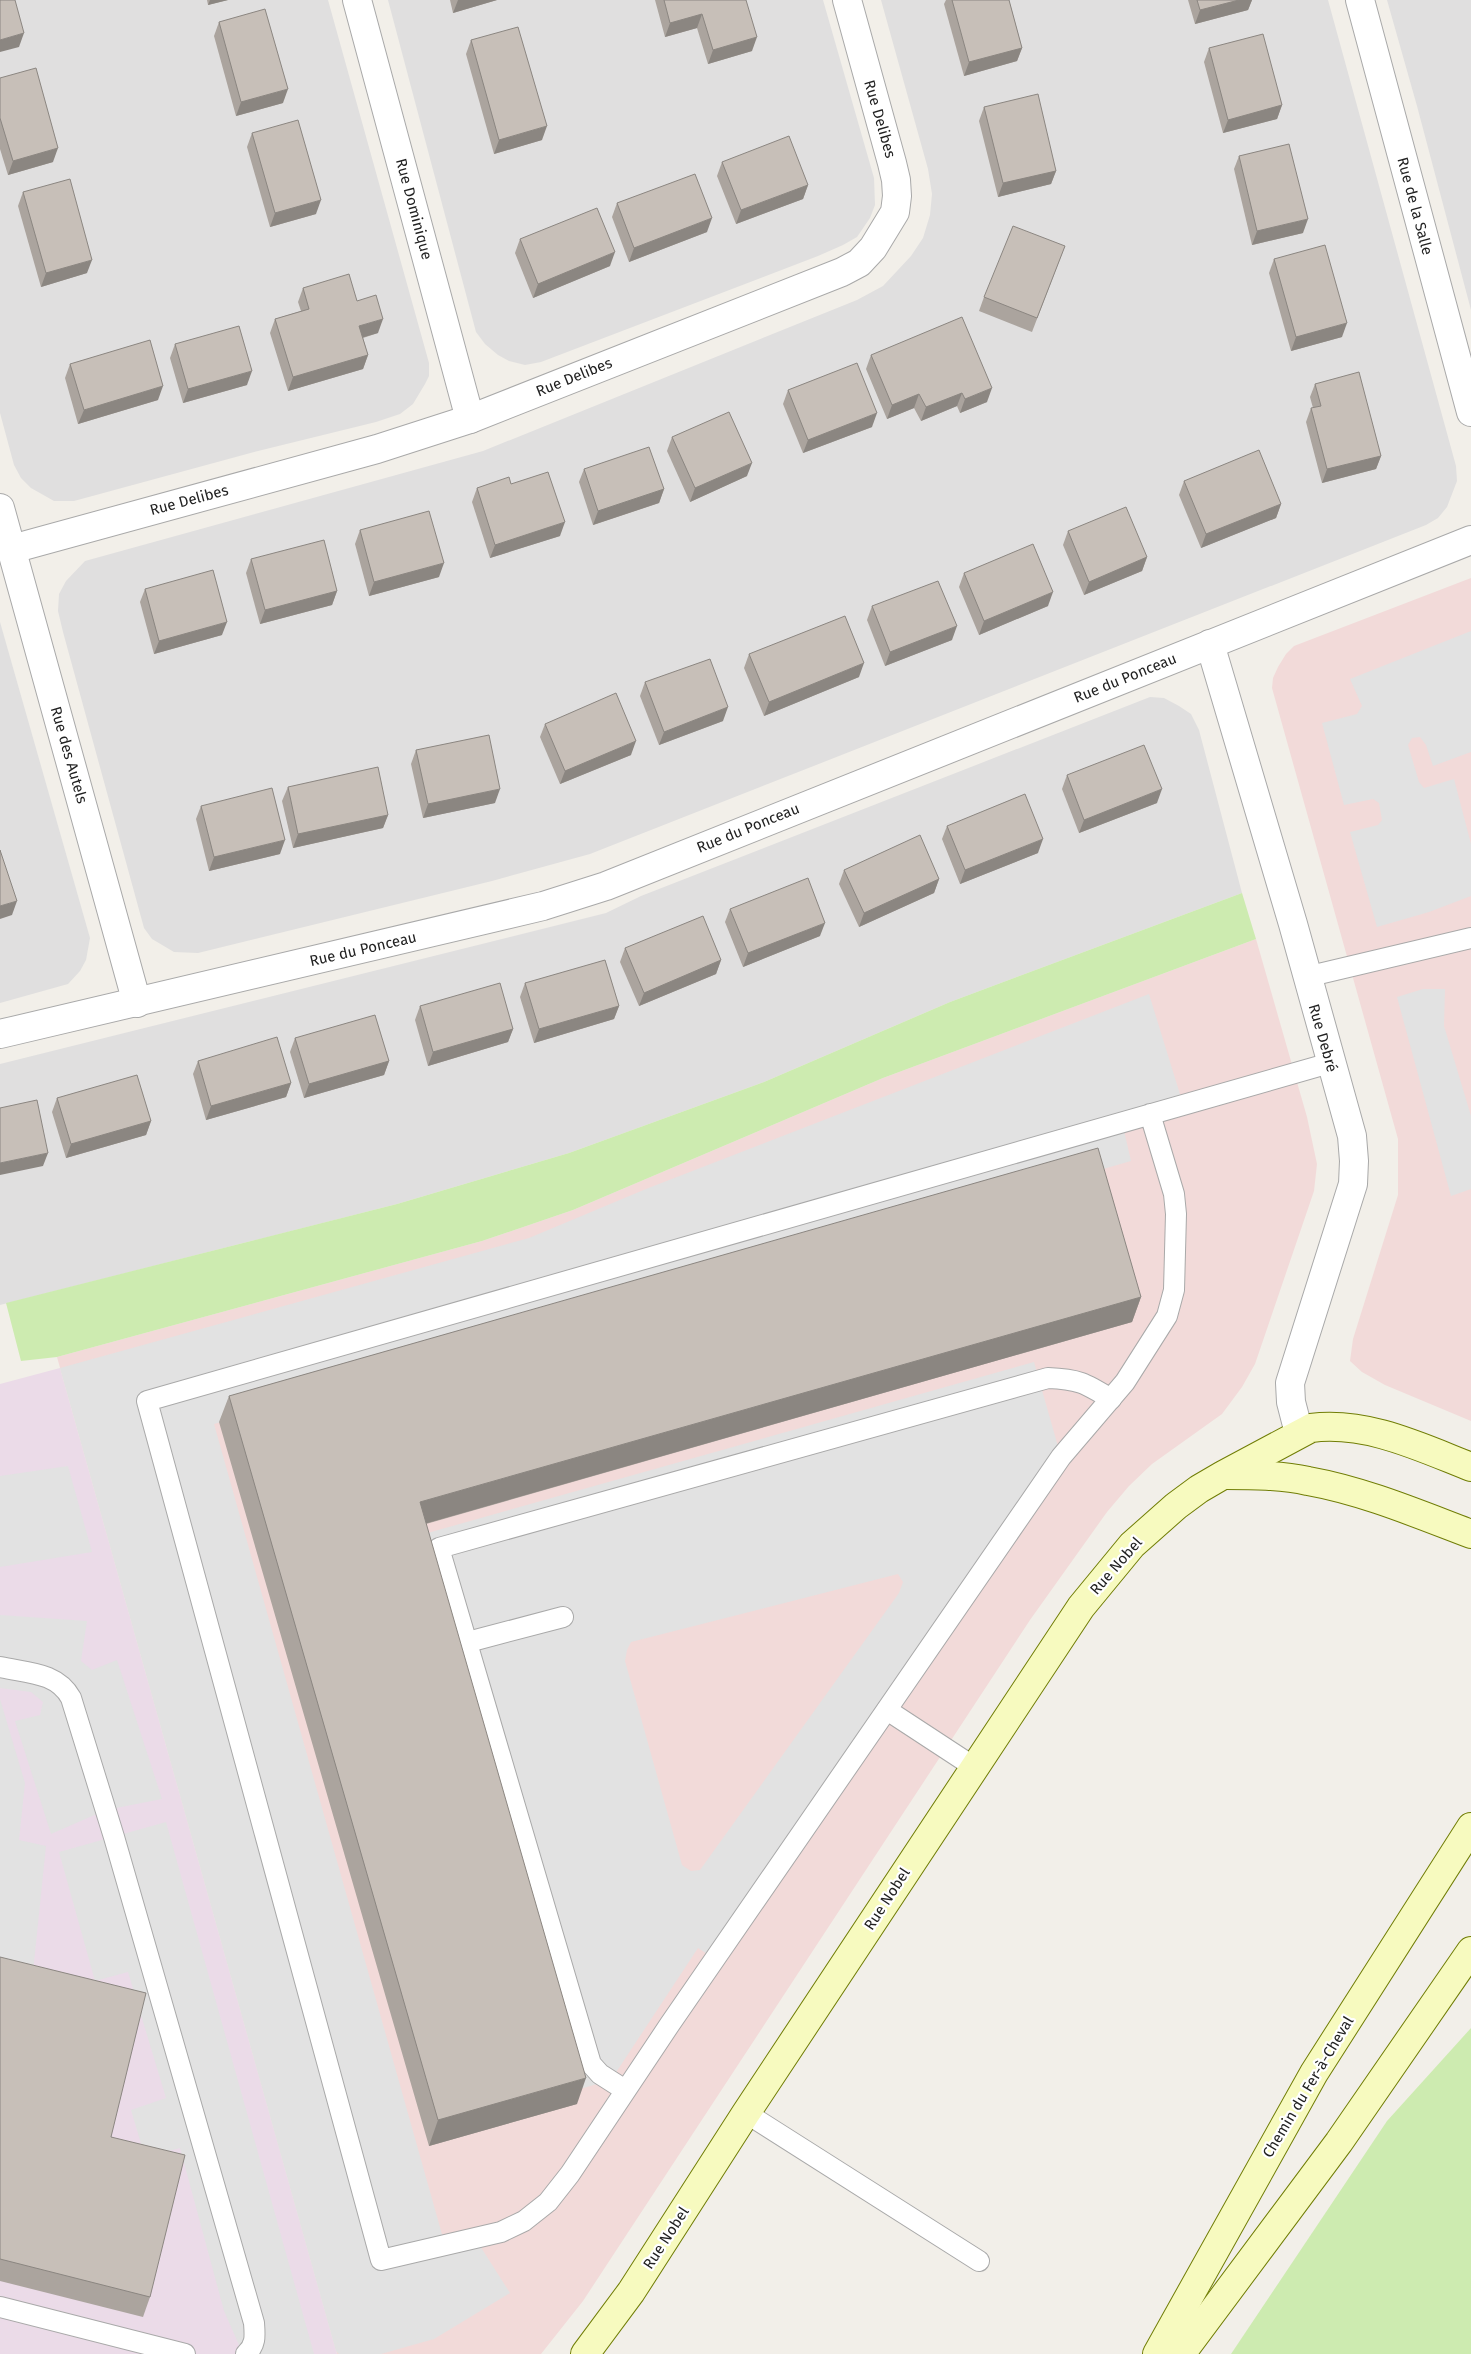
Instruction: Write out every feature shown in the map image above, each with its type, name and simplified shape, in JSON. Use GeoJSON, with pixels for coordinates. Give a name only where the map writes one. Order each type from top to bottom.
{"type":"FeatureCollection","features":[{"type":"Feature","properties":{"kind":"street","name":"Rue Dominique"},"geometry":{"type":"LineString","coordinates":[[358,0],[470,419]]}},
{"type":"Feature","properties":{"kind":"street","name":"Rue Delibes"},"geometry":{"type":"LineString","coordinates":[[12,549],[378,449],[470,419],[842,272],[859,263],[873,248],[895,212],[896,180],[847,0]]}},
{"type":"Feature","properties":{"kind":"street","name":"Rue de la Salle"},"geometry":{"type":"LineString","coordinates":[[1360,0],[1471,412]]}},
{"type":"Feature","properties":{"kind":"street","name":"Rue des Autels"},"geometry":{"type":"LineString","coordinates":[[0,508],[137,1002]]}},
{"type":"Feature","properties":{"kind":"street","name":"Rue du Ponceau"},"geometry":{"type":"LineString","coordinates":[[0,1034],[543,906],[606,886],[1471,540]]}},
{"type":"Feature","properties":{"kind":"street","name":"Rue Debré"},"geometry":{"type":"LineString","coordinates":[[1210,644],[1352,1136],[1353,1184],[1290,1383],[1291,1402],[1299,1433]]}},
{"type":"Feature","properties":{"kind":"street","name":"Rue Nobel"},"geometry":{"type":"LineString","coordinates":[[584,2354],[632,2292],[746,2113],[1081,1607],[1109,1570],[1132,1545],[1176,1506],[1199,1489],[1299,1433],[1312,1428],[1332,1425],[1366,1430],[1471,1467]]}},
{"type":"Feature","properties":{"kind":"street"},"geometry":{"type":"LineString","coordinates":[[1223,1475],[1288,1478],[1329,1485],[1381,1500],[1471,1534]]}},
{"type":"Feature","properties":{"kind":"street","name":"Chemin du Fer-à-Cheval"},"geometry":{"type":"LineString","coordinates":[[1157,2354],[1314,2074],[1471,1827]]}},
{"type":"Feature","properties":{"kind":"street"},"geometry":{"type":"LineString","coordinates":[[1181,2354],[1339,2142],[1471,1951]]}},
{"type":"Feature","properties":{"kind":"lane"},"geometry":{"type":"LineString","coordinates":[[1306,976],[1471,938]]}},
{"type":"Feature","properties":{"kind":"lane"},"geometry":{"type":"LineString","coordinates":[[1150,1114],[1174,1194],[1176,1214],[1174,1290],[1166,1316],[1125,1382],[1061,1457],[548,2202],[524,2221],[501,2232],[381,2260],[147,1401],[1150,1114],[1330,1063]]}},
{"type":"Feature","properties":{"kind":"lane"},"geometry":{"type":"LineString","coordinates":[[626,2090],[600,2074],[591,2064],[439,1548],[1048,1378],[1072,1378],[1088,1384],[1110,1399]]}},
{"type":"Feature","properties":{"kind":"lane"},"geometry":{"type":"LineString","coordinates":[[468,1642],[563,1617]]}},
{"type":"Feature","properties":{"kind":"lane"},"geometry":{"type":"LineString","coordinates":[[0,1667],[53,1678],[65,1687],[71,1698],[114,1837],[254,2323],[256,2337],[252,2349],[246,2354]]}},
{"type":"Feature","properties":{"kind":"lane"},"geometry":{"type":"LineString","coordinates":[[888,1710],[974,1767]]}},
{"type":"Feature","properties":{"kind":"lane"},"geometry":{"type":"LineString","coordinates":[[746,2113],[979,2260]]}},
{"type":"Feature","properties":{"kind":"lane"},"geometry":{"type":"LineString","coordinates":[[0,2307],[185,2354]]}},
{"type":"Feature","properties":{"kind":"shaded area"},"geometry":{"type":"Polygon","coordinates":[[[0,0],[328,0],[429,363],[429,376],[413,404],[400,414],[376,422],[258,451],[74,501],[54,501],[31,488],[21,478],[14,465],[0,413],[0,0]]]}},
{"type":"Feature","properties":{"kind":"shaded area"},"geometry":{"type":"Polygon","coordinates":[[[388,0],[823,0],[874,178],[875,205],[870,218],[857,237],[818,256],[541,362],[525,365],[509,361],[485,344],[476,332],[388,0]]]}},
{"type":"Feature","properties":{"kind":"shaded area"},"geometry":{"type":"Polygon","coordinates":[[[881,0],[1328,0],[1456,466],[1457,481],[1447,507],[1438,518],[1426,525],[590,854],[492,881],[198,953],[174,952],[152,939],[144,928],[63,632],[58,611],[59,594],[66,581],[85,561],[483,451],[857,300],[883,286],[911,256],[923,238],[930,215],[932,194],[928,169],[881,0]]]}},
{"type":"Feature","properties":{"kind":"shaded area"},"geometry":{"type":"Polygon","coordinates":[[[1387,0],[1471,0],[1471,310],[1417,106],[1387,0]]]}},
{"type":"Feature","properties":{"kind":"shaded area"},"geometry":{"type":"Polygon","coordinates":[[[1471,578],[1471,1421],[1385,1385],[1362,1372],[1350,1361],[1353,1339],[1398,1195],[1398,1139],[1272,688],[1273,678],[1278,667],[1286,654],[1294,646],[1471,578]]]}},
{"type":"Feature","properties":{"kind":"shaded area"},"geometry":{"type":"Polygon","coordinates":[[[0,622],[90,938],[86,960],[80,971],[68,984],[0,1003],[0,622]]]}},
{"type":"Feature","properties":{"kind":"shaded area"},"geometry":{"type":"Polygon","coordinates":[[[1471,631],[1471,752],[1433,766],[1426,745],[1420,737],[1412,738],[1408,745],[1419,782],[1424,788],[1454,779],[1471,844],[1471,896],[1429,912],[1377,927],[1350,832],[1378,825],[1382,820],[1379,803],[1373,799],[1344,805],[1322,723],[1357,714],[1362,706],[1350,679],[1471,631]]]}},
{"type":"Feature","properties":{"kind":"shaded area"},"geometry":{"type":"Polygon","coordinates":[[[1150,697],[1164,698],[1191,714],[1199,730],[1242,893],[950,1002],[764,1082],[569,1153],[397,1204],[0,1305],[0,1064],[606,913],[641,896],[1150,697]]]}},
{"type":"Feature","properties":{"kind":"shaded area"},"geometry":{"type":"Polygon","coordinates":[[[1256,939],[1307,1117],[1317,1164],[1314,1191],[1255,1364],[1242,1387],[1222,1414],[1152,1464],[1129,1486],[1107,1512],[1030,1620],[583,2301],[541,2354],[337,2354],[57,1357],[482,1241],[573,1210],[883,1078],[1256,939]]]}},
{"type":"Feature","properties":{"kind":"shaded area"},"geometry":{"type":"Polygon","coordinates":[[[1423,989],[1445,989],[1444,1026],[1471,1116],[1471,1189],[1451,1196],[1397,997],[1423,989]]]}},
{"type":"Feature","properties":{"kind":"shaded area"},"geometry":{"type":"Polygon","coordinates":[[[1149,994],[1183,1104],[1122,1122],[1131,1161],[214,1424],[445,2245],[475,2238],[510,2293],[434,2339],[381,2354],[339,2354],[336,2351],[60,1368],[529,1238],[646,1189],[1149,994]]]}},
{"type":"Feature","properties":{"kind":"shaded area"},"geometry":{"type":"Polygon","coordinates":[[[1034,1362],[1061,1457],[715,1959],[698,1948],[611,2080],[580,2089],[417,1536],[1034,1362]],[[898,1574],[631,1642],[625,1661],[682,1865],[691,1871],[700,1870],[899,1593],[903,1582],[898,1574]]]}},
{"type":"Feature","properties":{"kind":"shaded area"},"geometry":{"type":"Polygon","coordinates":[[[60,1368],[337,2354],[0,2354],[0,1384],[60,1368]]]}},
{"type":"Feature","properties":{"kind":"shaded area"},"geometry":{"type":"Polygon","coordinates":[[[68,1466],[92,1552],[0,1567],[0,1476],[68,1466]]]}},
{"type":"Feature","properties":{"kind":"shaded area"},"geometry":{"type":"Polygon","coordinates":[[[0,1615],[87,1621],[81,1661],[92,1670],[117,1660],[162,1799],[106,1810],[51,1834],[15,1721],[40,1715],[43,1702],[31,1692],[0,1688],[0,1615]]]}},
{"type":"Feature","properties":{"kind":"shaded area"},"geometry":{"type":"Polygon","coordinates":[[[0,1699],[25,1783],[19,1840],[46,1846],[33,1972],[0,1964],[0,1699]]]}},
{"type":"Feature","properties":{"kind":"shaded area"},"geometry":{"type":"Polygon","coordinates":[[[166,1822],[314,2354],[243,2354],[224,2311],[180,2148],[145,2157],[131,2110],[166,2098],[128,1972],[95,1981],[59,1852],[166,1822]]]}},
{"type":"Feature","properties":{"kind":"green space"},"geometry":{"type":"Polygon","coordinates":[[[1242,893],[1256,939],[883,1078],[573,1210],[482,1241],[57,1357],[21,1361],[6,1303],[397,1204],[569,1153],[764,1082],[950,1002],[1242,893]]]}},
{"type":"Feature","properties":{"kind":"green space"},"geometry":{"type":"Polygon","coordinates":[[[1471,2028],[1471,2354],[1231,2354],[1387,2121],[1471,2028]]]}},
{"type":"Feature","properties":{"kind":"building"},"geometry":{"type":"Polygon","coordinates":[[[0,0],[15,0],[24,33],[0,40],[0,0]]]}},
{"type":"Feature","properties":{"kind":"building"},"geometry":{"type":"Polygon","coordinates":[[[664,0],[746,0],[757,37],[713,50],[702,14],[670,23],[664,0]]]}},
{"type":"Feature","properties":{"kind":"building"},"geometry":{"type":"Polygon","coordinates":[[[952,0],[1009,0],[1022,48],[969,62],[952,0]]]}},
{"type":"Feature","properties":{"kind":"building"},"geometry":{"type":"Polygon","coordinates":[[[1197,0],[1239,0],[1200,10],[1197,0]]]}},
{"type":"Feature","properties":{"kind":"building"},"geometry":{"type":"Polygon","coordinates":[[[265,9],[288,89],[241,102],[219,22],[265,9]]]}},
{"type":"Feature","properties":{"kind":"building"},"geometry":{"type":"Polygon","coordinates":[[[518,27],[547,126],[499,140],[471,40],[518,27]]]}},
{"type":"Feature","properties":{"kind":"building"},"geometry":{"type":"Polygon","coordinates":[[[1263,34],[1282,105],[1228,120],[1209,48],[1263,34]]]}},
{"type":"Feature","properties":{"kind":"building"},"geometry":{"type":"Polygon","coordinates":[[[36,68],[58,148],[13,161],[0,118],[0,78],[36,68]]]}},
{"type":"Feature","properties":{"kind":"building"},"geometry":{"type":"Polygon","coordinates":[[[1038,94],[1056,171],[1003,183],[984,107],[1038,94]]]}},
{"type":"Feature","properties":{"kind":"building"},"geometry":{"type":"Polygon","coordinates":[[[298,120],[321,200],[275,213],[252,133],[298,120]]]}},
{"type":"Feature","properties":{"kind":"building"},"geometry":{"type":"Polygon","coordinates":[[[789,136],[808,185],[741,210],[722,162],[789,136]]]}},
{"type":"Feature","properties":{"kind":"building"},"geometry":{"type":"Polygon","coordinates":[[[1289,144],[1308,219],[1257,231],[1239,156],[1289,144]]]}},
{"type":"Feature","properties":{"kind":"building"},"geometry":{"type":"Polygon","coordinates":[[[695,174],[712,218],[634,248],[617,203],[695,174]]]}},
{"type":"Feature","properties":{"kind":"building"},"geometry":{"type":"Polygon","coordinates":[[[70,179],[92,260],[46,273],[23,192],[70,179]]]}},
{"type":"Feature","properties":{"kind":"building"},"geometry":{"type":"Polygon","coordinates":[[[597,208],[615,252],[538,284],[520,239],[597,208]]]}},
{"type":"Feature","properties":{"kind":"building"},"geometry":{"type":"Polygon","coordinates":[[[1013,226],[1065,246],[1037,318],[984,297],[1013,226]]]}},
{"type":"Feature","properties":{"kind":"building"},"geometry":{"type":"Polygon","coordinates":[[[1325,245],[1347,323],[1296,337],[1274,259],[1325,245]]]}},
{"type":"Feature","properties":{"kind":"building"},"geometry":{"type":"Polygon","coordinates":[[[349,274],[357,301],[376,295],[383,319],[359,326],[368,355],[293,377],[275,319],[309,309],[303,288],[349,274]]]}},
{"type":"Feature","properties":{"kind":"building"},"geometry":{"type":"Polygon","coordinates":[[[962,317],[992,388],[965,399],[962,393],[926,407],[919,394],[892,405],[871,355],[962,317]]]}},
{"type":"Feature","properties":{"kind":"building"},"geometry":{"type":"Polygon","coordinates":[[[239,326],[252,371],[188,389],[175,344],[239,326]]]}},
{"type":"Feature","properties":{"kind":"building"},"geometry":{"type":"Polygon","coordinates":[[[150,340],[163,386],[84,410],[70,364],[150,340]]]}},
{"type":"Feature","properties":{"kind":"building"},"geometry":{"type":"Polygon","coordinates":[[[857,363],[877,413],[808,440],[788,390],[857,363]]]}},
{"type":"Feature","properties":{"kind":"building"},"geometry":{"type":"Polygon","coordinates":[[[1359,372],[1381,456],[1327,469],[1311,408],[1321,406],[1315,384],[1359,372]]]}},
{"type":"Feature","properties":{"kind":"building"},"geometry":{"type":"Polygon","coordinates":[[[729,412],[752,463],[695,488],[672,437],[729,412]]]}},
{"type":"Feature","properties":{"kind":"building"},"geometry":{"type":"Polygon","coordinates":[[[649,447],[664,489],[598,511],[584,469],[649,447]]]}},
{"type":"Feature","properties":{"kind":"building"},"geometry":{"type":"Polygon","coordinates":[[[1259,450],[1281,504],[1206,534],[1184,481],[1259,450]]]}},
{"type":"Feature","properties":{"kind":"building"},"geometry":{"type":"Polygon","coordinates":[[[548,472],[565,522],[495,545],[477,488],[509,477],[511,484],[548,472]]]}},
{"type":"Feature","properties":{"kind":"building"},"geometry":{"type":"Polygon","coordinates":[[[1126,507],[1147,557],[1089,582],[1068,531],[1126,507]]]}},
{"type":"Feature","properties":{"kind":"building"},"geometry":{"type":"Polygon","coordinates":[[[429,511],[444,563],[374,582],[360,530],[429,511]]]}},
{"type":"Feature","properties":{"kind":"building"},"geometry":{"type":"Polygon","coordinates":[[[324,540],[337,591],[265,610],[251,559],[324,540]]]}},
{"type":"Feature","properties":{"kind":"building"},"geometry":{"type":"Polygon","coordinates":[[[1033,544],[1053,592],[984,621],[964,573],[1033,544]]]}},
{"type":"Feature","properties":{"kind":"building"},"geometry":{"type":"Polygon","coordinates":[[[213,570],[227,622],[159,641],[145,589],[213,570]]]}},
{"type":"Feature","properties":{"kind":"building"},"geometry":{"type":"Polygon","coordinates":[[[938,581],[957,626],[890,652],[872,606],[938,581]]]}},
{"type":"Feature","properties":{"kind":"building"},"geometry":{"type":"Polygon","coordinates":[[[845,616],[864,663],[769,702],[749,654],[845,616]]]}},
{"type":"Feature","properties":{"kind":"building"},"geometry":{"type":"Polygon","coordinates":[[[710,659],[728,707],[664,732],[645,682],[710,659]]]}},
{"type":"Feature","properties":{"kind":"building"},"geometry":{"type":"Polygon","coordinates":[[[616,693],[636,741],[565,771],[545,724],[616,693]]]}},
{"type":"Feature","properties":{"kind":"building"},"geometry":{"type":"Polygon","coordinates":[[[489,735],[500,789],[428,804],[416,750],[489,735]]]}},
{"type":"Feature","properties":{"kind":"building"},"geometry":{"type":"Polygon","coordinates":[[[1144,745],[1162,789],[1084,820],[1067,775],[1144,745]]]}},
{"type":"Feature","properties":{"kind":"building"},"geometry":{"type":"Polygon","coordinates":[[[378,767],[388,815],[298,834],[288,787],[378,767]]]}},
{"type":"Feature","properties":{"kind":"building"},"geometry":{"type":"Polygon","coordinates":[[[272,788],[285,840],[214,857],[201,806],[272,788]]]}},
{"type":"Feature","properties":{"kind":"building"},"geometry":{"type":"Polygon","coordinates":[[[1025,794],[1043,839],[965,870],[947,826],[1025,794]]]}},
{"type":"Feature","properties":{"kind":"building"},"geometry":{"type":"Polygon","coordinates":[[[920,835],[939,879],[864,913],[844,870],[920,835]]]}},
{"type":"Feature","properties":{"kind":"building"},"geometry":{"type":"Polygon","coordinates":[[[0,850],[17,901],[0,906],[0,850]]]}},
{"type":"Feature","properties":{"kind":"building"},"geometry":{"type":"Polygon","coordinates":[[[808,878],[825,923],[748,953],[730,909],[808,878]]]}},
{"type":"Feature","properties":{"kind":"building"},"geometry":{"type":"Polygon","coordinates":[[[703,916],[721,960],[644,993],[625,948],[703,916]]]}},
{"type":"Feature","properties":{"kind":"building"},"geometry":{"type":"Polygon","coordinates":[[[605,960],[619,1006],[539,1029],[525,983],[605,960]]]}},
{"type":"Feature","properties":{"kind":"building"},"geometry":{"type":"Polygon","coordinates":[[[500,983],[513,1029],[433,1052],[420,1006],[500,983]]]}},
{"type":"Feature","properties":{"kind":"building"},"geometry":{"type":"Polygon","coordinates":[[[375,1015],[389,1061],[309,1084],[295,1038],[375,1015]]]}},
{"type":"Feature","properties":{"kind":"building"},"geometry":{"type":"Polygon","coordinates":[[[277,1037],[291,1083],[211,1106],[198,1061],[277,1037]]]}},
{"type":"Feature","properties":{"kind":"building"},"geometry":{"type":"Polygon","coordinates":[[[137,1075],[151,1121],[71,1144],[57,1098],[137,1075]]]}},
{"type":"Feature","properties":{"kind":"building"},"geometry":{"type":"Polygon","coordinates":[[[37,1100],[48,1153],[0,1163],[0,1108],[37,1100]]]}},
{"type":"Feature","properties":{"kind":"building"},"geometry":{"type":"Polygon","coordinates":[[[1098,1148],[1141,1297],[420,1502],[586,2078],[438,2120],[229,1396],[1098,1148]]]}},
{"type":"Feature","properties":{"kind":"building"},"geometry":{"type":"Polygon","coordinates":[[[0,1957],[146,1993],[111,2137],[185,2155],[150,2297],[0,2259],[0,1957]]]}}]}
